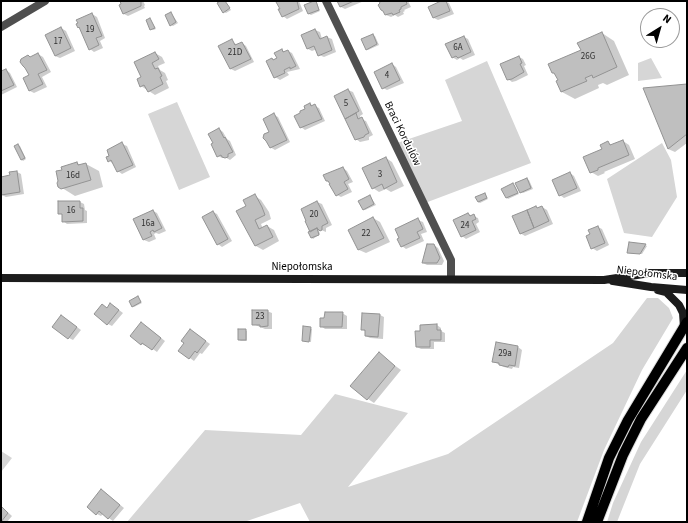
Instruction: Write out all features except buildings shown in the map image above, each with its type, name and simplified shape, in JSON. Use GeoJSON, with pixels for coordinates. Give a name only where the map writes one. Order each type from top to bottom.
{"type":"FeatureCollection","features":[{"type":"Feature","properties":{"kind":"main road","name":"Niepołomska"},"geometry":{"type":"LineString","coordinates":[[1,278],[604,280],[650,273],[687,272]]}},
{"type":"Feature","properties":{"kind":"main road","name":"Niepołomska"},"geometry":{"type":"LineString","coordinates":[[604,280],[652,288],[687,290]]}},
{"type":"Feature","properties":{"kind":"main road"},"geometry":{"type":"LineString","coordinates":[[587,522],[609,458],[628,420],[685,325],[684,313],[679,305],[666,292],[652,288]]}},
{"type":"Feature","properties":{"kind":"main road"},"geometry":{"type":"LineString","coordinates":[[597,522],[623,455],[651,402],[687,348]]}},
{"type":"Feature","properties":{"kind":"street"},"geometry":{"type":"LineString","coordinates":[[1,27],[45,1]]}},
{"type":"Feature","properties":{"kind":"street","name":"Braci Kordulów"},"geometry":{"type":"LineString","coordinates":[[326,1],[451,260],[451,279]]}},
{"type":"Feature","properties":{"kind":"shaded area"},"geometry":{"type":"Polygon","coordinates":[[[651,58],[662,78],[638,81],[638,63],[651,58]]]}},
{"type":"Feature","properties":{"kind":"shaded area"},"geometry":{"type":"Polygon","coordinates":[[[487,61],[531,163],[425,203],[397,143],[462,121],[445,80],[487,61]]]}},
{"type":"Feature","properties":{"kind":"shaded area"},"geometry":{"type":"Polygon","coordinates":[[[177,102],[210,177],[179,190],[148,114],[177,102]]]}},
{"type":"Feature","properties":{"kind":"shaded area"},"geometry":{"type":"Polygon","coordinates":[[[662,143],[671,160],[677,197],[652,237],[624,233],[607,179],[662,143]]]}},
{"type":"Feature","properties":{"kind":"shaded area"},"geometry":{"type":"Polygon","coordinates":[[[647,298],[658,298],[669,308],[673,318],[642,370],[604,450],[577,522],[310,522],[300,503],[244,522],[127,522],[205,430],[301,435],[335,394],[408,413],[348,487],[448,454],[613,343],[647,298]]]}},
{"type":"Feature","properties":{"kind":"shaded area"},"geometry":{"type":"Polygon","coordinates":[[[687,370],[687,390],[640,464],[617,522],[607,522],[613,503],[641,442],[687,370]]]}},
{"type":"Feature","properties":{"kind":"shaded area"},"geometry":{"type":"Polygon","coordinates":[[[1,451],[12,458],[1,472],[1,451]]]}}]}
